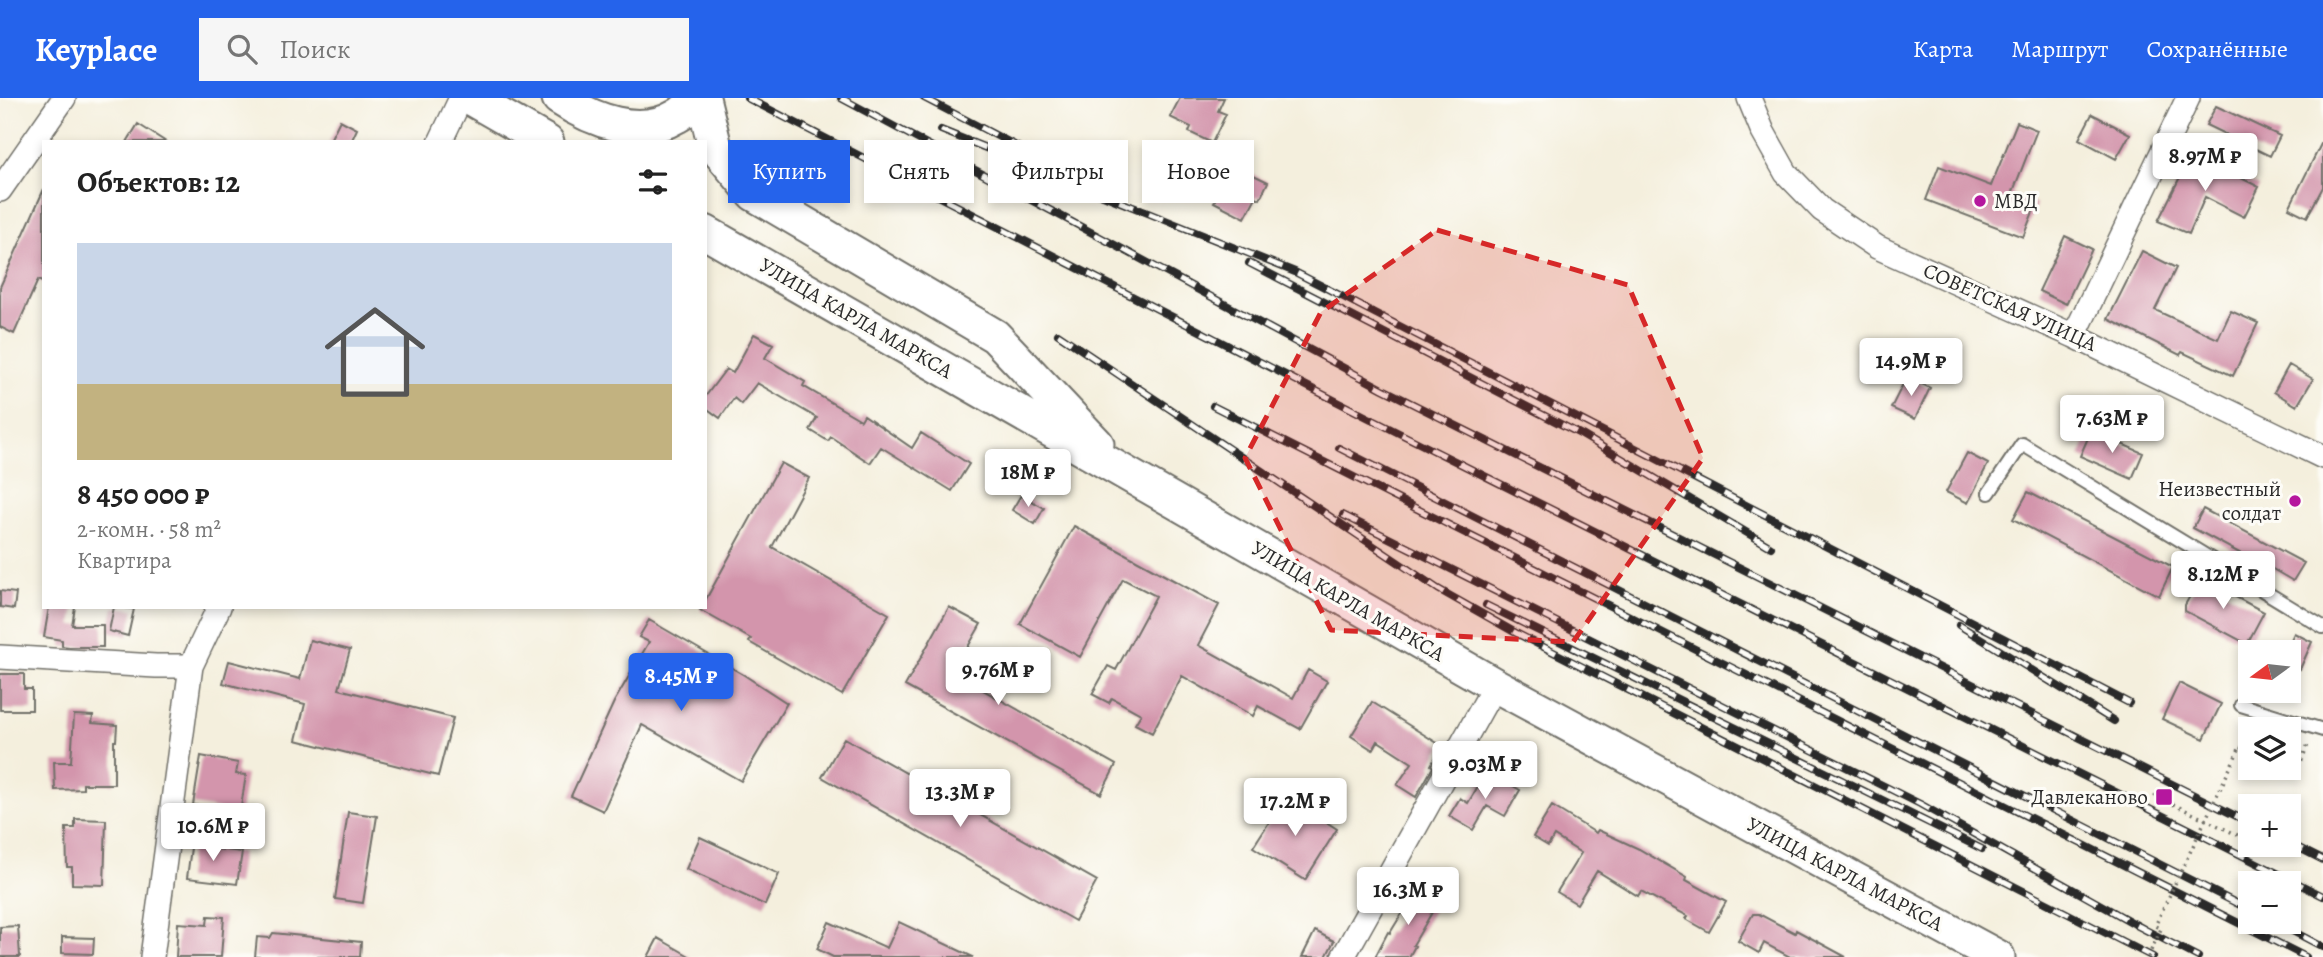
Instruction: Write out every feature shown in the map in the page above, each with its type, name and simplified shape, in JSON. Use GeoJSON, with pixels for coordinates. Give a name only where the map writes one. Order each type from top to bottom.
{"type":"FeatureCollection","features":[{"type":"Feature","properties":{"kind":"street"},"geometry":{"type":"LineString","coordinates":[[0,190],[64,98]]}},
{"type":"Feature","properties":{"kind":"street"},"geometry":{"type":"LineString","coordinates":[[441,140],[461,98]]}},
{"type":"Feature","properties":{"kind":"street"},"geometry":{"type":"LineString","coordinates":[[470,98],[544,140]]}},
{"type":"Feature","properties":{"kind":"street"},"geometry":{"type":"LineString","coordinates":[[559,98],[610,124],[648,127],[677,117],[698,98]]}},
{"type":"Feature","properties":{"kind":"street"},"geometry":{"type":"LineString","coordinates":[[703,98],[715,147],[754,194],[995,337],[1120,469]]}},
{"type":"Feature","properties":{"kind":"street","name":"СОВЕТСКАЯ УЛИЦА"},"geometry":{"type":"LineString","coordinates":[[1749,98],[1763,132],[1786,173],[1822,210],[1877,247],[2074,336],[2323,457]]}},
{"type":"Feature","properties":{"kind":"street"},"geometry":{"type":"LineString","coordinates":[[2074,336],[2188,98]]}},
{"type":"Feature","properties":{"kind":"street","name":"УЛИЦА КАРЛА МАРКСА"},"geometry":{"type":"LineString","coordinates":[[707,233],[1495,685],[1998,957]]}},
{"type":"Feature","properties":{"kind":"street"},"geometry":{"type":"LineString","coordinates":[[152,957],[191,666],[218,609]]}},
{"type":"Feature","properties":{"kind":"street"},"geometry":{"type":"LineString","coordinates":[[0,657],[191,666]]}},
{"type":"Feature","properties":{"kind":"street"},"geometry":{"type":"LineString","coordinates":[[1343,957],[1495,685]]}},
{"type":"Feature","properties":{"kind":"lane"},"geometry":{"type":"LineString","coordinates":[[1989,493],[2022,444],[2323,627]]}},
{"type":"Feature","properties":{"kind":"lane"},"geometry":{"type":"LineString","coordinates":[[2241,705],[2319,729]]}},
{"type":"Feature","properties":{"kind":"path"},"geometry":{"type":"LineString","coordinates":[[2301,764],[2319,729]]}},
{"type":"Feature","properties":{"kind":"path"},"geometry":{"type":"LineString","coordinates":[[2147,957],[2161,929],[2155,926],[2238,751]]}},
{"type":"Feature","properties":{"kind":"path"},"geometry":{"type":"LineString","coordinates":[[2154,795],[2238,835]]}},
{"type":"Feature","properties":{"kind":"highlighted area"},"geometry":{"type":"Polygon","coordinates":[[[1437,230],[1628,285],[1703,458],[1573,642],[1331,630],[1245,458],[1321,312],[1437,230]]]}},
{"type":"Feature","properties":{"kind":"building"},"geometry":{"type":"Polygon","coordinates":[[[1180,98],[1224,98],[1218,111],[1226,114],[1213,140],[1206,140],[1189,132],[1191,127],[1170,117],[1180,98]]]}},
{"type":"Feature","properties":{"kind":"building"},"geometry":{"type":"Polygon","coordinates":[[[2216,106],[2280,136],[2270,156],[2206,125],[2216,106]]]}},
{"type":"Feature","properties":{"kind":"building"},"geometry":{"type":"Polygon","coordinates":[[[2092,114],[2130,134],[2116,159],[2079,139],[2092,114]]]}},
{"type":"Feature","properties":{"kind":"building"},"geometry":{"type":"Polygon","coordinates":[[[340,120],[357,129],[352,140],[330,140],[340,120]]]}},
{"type":"Feature","properties":{"kind":"building"},"geometry":{"type":"Polygon","coordinates":[[[2017,122],[2037,130],[2012,194],[2036,204],[2023,237],[1926,200],[1939,166],[1991,186],[2017,122]]]}},
{"type":"Feature","properties":{"kind":"building"},"geometry":{"type":"Polygon","coordinates":[[[138,124],[163,140],[128,140],[138,124]]]}},
{"type":"Feature","properties":{"kind":"building"},"geometry":{"type":"Polygon","coordinates":[[[2323,140],[2323,187],[2307,217],[2289,208],[2323,140]]]}},
{"type":"Feature","properties":{"kind":"building"},"geometry":{"type":"Polygon","coordinates":[[[2192,153],[2259,187],[2244,217],[2205,197],[2189,234],[2158,221],[2192,153]]]}},
{"type":"Feature","properties":{"kind":"building"},"geometry":{"type":"Polygon","coordinates":[[[1254,175],[1268,182],[1260,199],[1256,197],[1254,201],[1254,175]]]}},
{"type":"Feature","properties":{"kind":"building"},"geometry":{"type":"Polygon","coordinates":[[[42,193],[42,282],[38,280],[14,334],[0,327],[0,287],[42,193]]]}},
{"type":"Feature","properties":{"kind":"building"},"geometry":{"type":"Polygon","coordinates":[[[1216,203],[1253,203],[1245,218],[1216,203]]]}},
{"type":"Feature","properties":{"kind":"building"},"geometry":{"type":"Polygon","coordinates":[[[2065,236],[2092,249],[2066,304],[2039,291],[2065,236]]]}},
{"type":"Feature","properties":{"kind":"building"},"geometry":{"type":"Polygon","coordinates":[[[2142,251],[2176,268],[2155,310],[2218,339],[2231,311],[2258,323],[2233,376],[2182,352],[2180,355],[2108,319],[2142,251]]]}},
{"type":"Feature","properties":{"kind":"building"},"geometry":{"type":"Polygon","coordinates":[[[754,334],[773,344],[765,358],[805,382],[803,386],[861,420],[864,415],[912,448],[921,433],[969,464],[952,491],[881,447],[870,463],[831,437],[828,441],[810,430],[817,418],[757,383],[741,404],[734,398],[720,418],[707,408],[707,394],[726,369],[733,373],[754,334]]]}},
{"type":"Feature","properties":{"kind":"building"},"geometry":{"type":"Polygon","coordinates":[[[2289,365],[2313,379],[2297,406],[2274,392],[2289,365]]]}},
{"type":"Feature","properties":{"kind":"building"},"geometry":{"type":"Polygon","coordinates":[[[1907,376],[1930,388],[1915,419],[1891,408],[1907,376]]]}},
{"type":"Feature","properties":{"kind":"building"},"geometry":{"type":"Polygon","coordinates":[[[2091,431],[2143,453],[2132,479],[2080,456],[2091,431]]]}},
{"type":"Feature","properties":{"kind":"building"},"geometry":{"type":"Polygon","coordinates":[[[1967,453],[1988,464],[1968,503],[1946,492],[1967,453]]]}},
{"type":"Feature","properties":{"kind":"building"},"geometry":{"type":"Polygon","coordinates":[[[781,463],[809,478],[772,547],[889,614],[842,695],[749,642],[751,639],[700,610],[707,609],[707,597],[781,463]]]}},
{"type":"Feature","properties":{"kind":"building"},"geometry":{"type":"Polygon","coordinates":[[[2028,492],[2173,567],[2159,596],[2013,519],[2028,492]]]}},
{"type":"Feature","properties":{"kind":"building"},"geometry":{"type":"Polygon","coordinates":[[[1021,495],[1044,508],[1035,524],[1012,510],[1021,495]]]}},
{"type":"Feature","properties":{"kind":"building"},"geometry":{"type":"Polygon","coordinates":[[[2203,509],[2304,563],[2293,581],[2247,554],[2245,556],[2193,528],[2203,509]]]}},
{"type":"Feature","properties":{"kind":"building"},"geometry":{"type":"Polygon","coordinates":[[[1074,526],[1219,605],[1198,645],[1293,698],[1308,670],[1327,681],[1300,729],[1258,706],[1253,716],[1182,676],[1152,733],[1135,724],[1141,714],[1112,698],[1109,703],[1092,694],[1108,666],[1116,670],[1156,596],[1123,579],[1080,657],[1020,624],[1074,526]]]}},
{"type":"Feature","properties":{"kind":"building"},"geometry":{"type":"Polygon","coordinates":[[[2200,578],[2264,612],[2249,640],[2239,640],[2185,611],[2185,605],[2200,578]]]}},
{"type":"Feature","properties":{"kind":"building"},"geometry":{"type":"Polygon","coordinates":[[[0,591],[16,593],[14,609],[0,607],[0,591]]]}},
{"type":"Feature","properties":{"kind":"building"},"geometry":{"type":"Polygon","coordinates":[[[949,607],[981,624],[953,673],[1116,765],[1101,794],[905,686],[949,607]]]}},
{"type":"Feature","properties":{"kind":"building"},"geometry":{"type":"Polygon","coordinates":[[[49,609],[75,609],[72,625],[103,625],[103,647],[62,646],[62,640],[44,637],[49,609]]]}},
{"type":"Feature","properties":{"kind":"building"},"geometry":{"type":"Polygon","coordinates":[[[114,609],[134,609],[128,636],[109,631],[114,609]]]}},
{"type":"Feature","properties":{"kind":"building"},"geometry":{"type":"Polygon","coordinates":[[[649,620],[787,703],[741,781],[642,725],[603,811],[571,796],[614,702],[649,642],[639,637],[649,620]]]}},
{"type":"Feature","properties":{"kind":"building"},"geometry":{"type":"Polygon","coordinates":[[[2294,633],[2312,642],[2301,667],[2301,640],[2291,640],[2294,633]]]}},
{"type":"Feature","properties":{"kind":"building"},"geometry":{"type":"Polygon","coordinates":[[[310,640],[350,650],[339,689],[453,718],[438,776],[296,740],[305,704],[223,683],[229,661],[300,679],[310,640]]]}},
{"type":"Feature","properties":{"kind":"building"},"geometry":{"type":"Polygon","coordinates":[[[0,674],[24,674],[24,689],[32,689],[32,710],[0,710],[0,674]]]}},
{"type":"Feature","properties":{"kind":"building"},"geometry":{"type":"Polygon","coordinates":[[[2179,683],[2221,704],[2204,739],[2162,719],[2179,683]]]}},
{"type":"Feature","properties":{"kind":"building"},"geometry":{"type":"Polygon","coordinates":[[[1372,702],[1442,746],[1416,797],[1397,785],[1412,763],[1378,741],[1373,750],[1351,736],[1372,702]]]}},
{"type":"Feature","properties":{"kind":"building"},"geometry":{"type":"Polygon","coordinates":[[[74,715],[93,716],[92,723],[117,725],[114,741],[114,784],[83,784],[83,789],[55,790],[54,762],[71,762],[74,715]]]}},
{"type":"Feature","properties":{"kind":"building"},"geometry":{"type":"Polygon","coordinates":[[[844,738],[1097,881],[1075,921],[822,777],[844,738]]]}},
{"type":"Feature","properties":{"kind":"building"},"geometry":{"type":"Polygon","coordinates":[[[201,756],[238,763],[236,774],[246,775],[240,813],[193,805],[201,756]]]}},
{"type":"Feature","properties":{"kind":"building"},"geometry":{"type":"Polygon","coordinates":[[[1487,771],[1520,790],[1505,816],[1487,806],[1473,830],[1449,816],[1460,798],[1468,803],[1487,771]]]}},
{"type":"Feature","properties":{"kind":"building"},"geometry":{"type":"Polygon","coordinates":[[[1286,796],[1337,829],[1305,880],[1253,847],[1286,796]]]}},
{"type":"Feature","properties":{"kind":"building"},"geometry":{"type":"Polygon","coordinates":[[[1552,806],[1596,833],[1598,830],[1639,849],[1726,902],[1709,932],[1686,919],[1688,916],[1641,891],[1638,896],[1597,871],[1577,904],[1557,892],[1581,853],[1554,836],[1548,846],[1533,837],[1552,806]]]}},
{"type":"Feature","properties":{"kind":"building"},"geometry":{"type":"Polygon","coordinates":[[[348,812],[377,816],[363,903],[335,899],[348,812]]]}},
{"type":"Feature","properties":{"kind":"building"},"geometry":{"type":"Polygon","coordinates":[[[75,819],[106,820],[104,885],[72,884],[72,867],[67,867],[66,828],[75,828],[75,819]]]}},
{"type":"Feature","properties":{"kind":"building"},"geometry":{"type":"Polygon","coordinates":[[[700,837],[779,874],[765,905],[686,869],[700,837]]]}},
{"type":"Feature","properties":{"kind":"building"},"geometry":{"type":"Polygon","coordinates":[[[192,840],[217,844],[216,849],[242,852],[237,884],[187,878],[192,840]]]}},
{"type":"Feature","properties":{"kind":"building"},"geometry":{"type":"Polygon","coordinates":[[[1417,889],[1438,902],[1409,957],[1375,957],[1388,932],[1390,933],[1417,889]]]}},
{"type":"Feature","properties":{"kind":"building"},"geometry":{"type":"Polygon","coordinates":[[[1753,914],[1759,914],[1795,933],[1796,930],[1846,957],[1790,957],[1764,943],[1759,953],[1738,941],[1753,914]]]}},
{"type":"Feature","properties":{"kind":"building"},"geometry":{"type":"Polygon","coordinates":[[[208,916],[224,917],[221,957],[176,957],[178,923],[207,925],[208,916]]]}},
{"type":"Feature","properties":{"kind":"building"},"geometry":{"type":"Polygon","coordinates":[[[829,922],[887,948],[899,922],[973,957],[833,957],[817,949],[829,922]]]}},
{"type":"Feature","properties":{"kind":"building"},"geometry":{"type":"Polygon","coordinates":[[[18,926],[20,957],[0,957],[0,927],[18,926]]]}},
{"type":"Feature","properties":{"kind":"building"},"geometry":{"type":"Polygon","coordinates":[[[1315,931],[1334,941],[1326,957],[1302,957],[1315,931]]]}},
{"type":"Feature","properties":{"kind":"building"},"geometry":{"type":"Polygon","coordinates":[[[273,933],[361,942],[360,957],[255,957],[257,937],[270,938],[273,933]]]}},
{"type":"Feature","properties":{"kind":"building"},"geometry":{"type":"Polygon","coordinates":[[[62,937],[94,938],[93,954],[62,953],[62,937]]]}},
{"type":"Feature","properties":{"kind":"building"},"geometry":{"type":"Polygon","coordinates":[[[658,938],[691,957],[648,957],[658,938]]]}},
{"type":"Feature","properties":{"kind":"railway"},"geometry":{"type":"LineString","coordinates":[[747,98],[1367,417],[2323,896]]}},
{"type":"Feature","properties":{"kind":"railway"},"geometry":{"type":"LineString","coordinates":[[841,98],[1383,389],[2238,817]]}},
{"type":"Feature","properties":{"kind":"railway"},"geometry":{"type":"LineString","coordinates":[[924,98],[1005,140]]}},
{"type":"Feature","properties":{"kind":"railway"},"geometry":{"type":"LineString","coordinates":[[941,130],[1295,272],[2129,703]]}},
{"type":"Feature","properties":{"kind":"railway"},"geometry":{"type":"LineString","coordinates":[[1249,263],[1582,435],[1771,547]]}},
{"type":"Feature","properties":{"kind":"railway"},"geometry":{"type":"LineString","coordinates":[[1058,334],[1438,589],[1516,633],[2153,957]]}},
{"type":"Feature","properties":{"kind":"railway"},"geometry":{"type":"LineString","coordinates":[[1213,406],[2306,957]]}},
{"type":"Feature","properties":{"kind":"railway"},"geometry":{"type":"LineString","coordinates":[[1339,448],[2238,904]]}},
{"type":"Feature","properties":{"kind":"railway"},"geometry":{"type":"LineString","coordinates":[[1343,515],[1920,804],[2144,929]]}},
{"type":"Feature","properties":{"kind":"railway"},"geometry":{"type":"LineString","coordinates":[[1486,605],[1982,849]]}},
{"type":"Feature","properties":{"kind":"railway"},"geometry":{"type":"LineString","coordinates":[[1959,625],[2114,721]]}},
{"type":"Feature","properties":{"kind":"railway"},"geometry":{"type":"LineString","coordinates":[[2301,849],[2323,860]]}},
{"type":"Feature","properties":{"kind":"railway"},"geometry":{"type":"LineString","coordinates":[[2136,925],[2198,957]]}},
{"type":"Feature","properties":{"kind":"railway"},"geometry":{"type":"LineString","coordinates":[[2298,934],[2323,947]]}},
{"type":"Feature","properties":{"kind":"place","name":"МВД"},"geometry":{"type":"Point","coordinates":[1980,201]}},
{"type":"Feature","properties":{"kind":"place","name":"Неизвестный солдат"},"geometry":{"type":"Point","coordinates":[2295,501]}},
{"type":"Feature","properties":{"kind":"place","name":"Давлеканово"},"geometry":{"type":"Point","coordinates":[2164,797]}}]}
